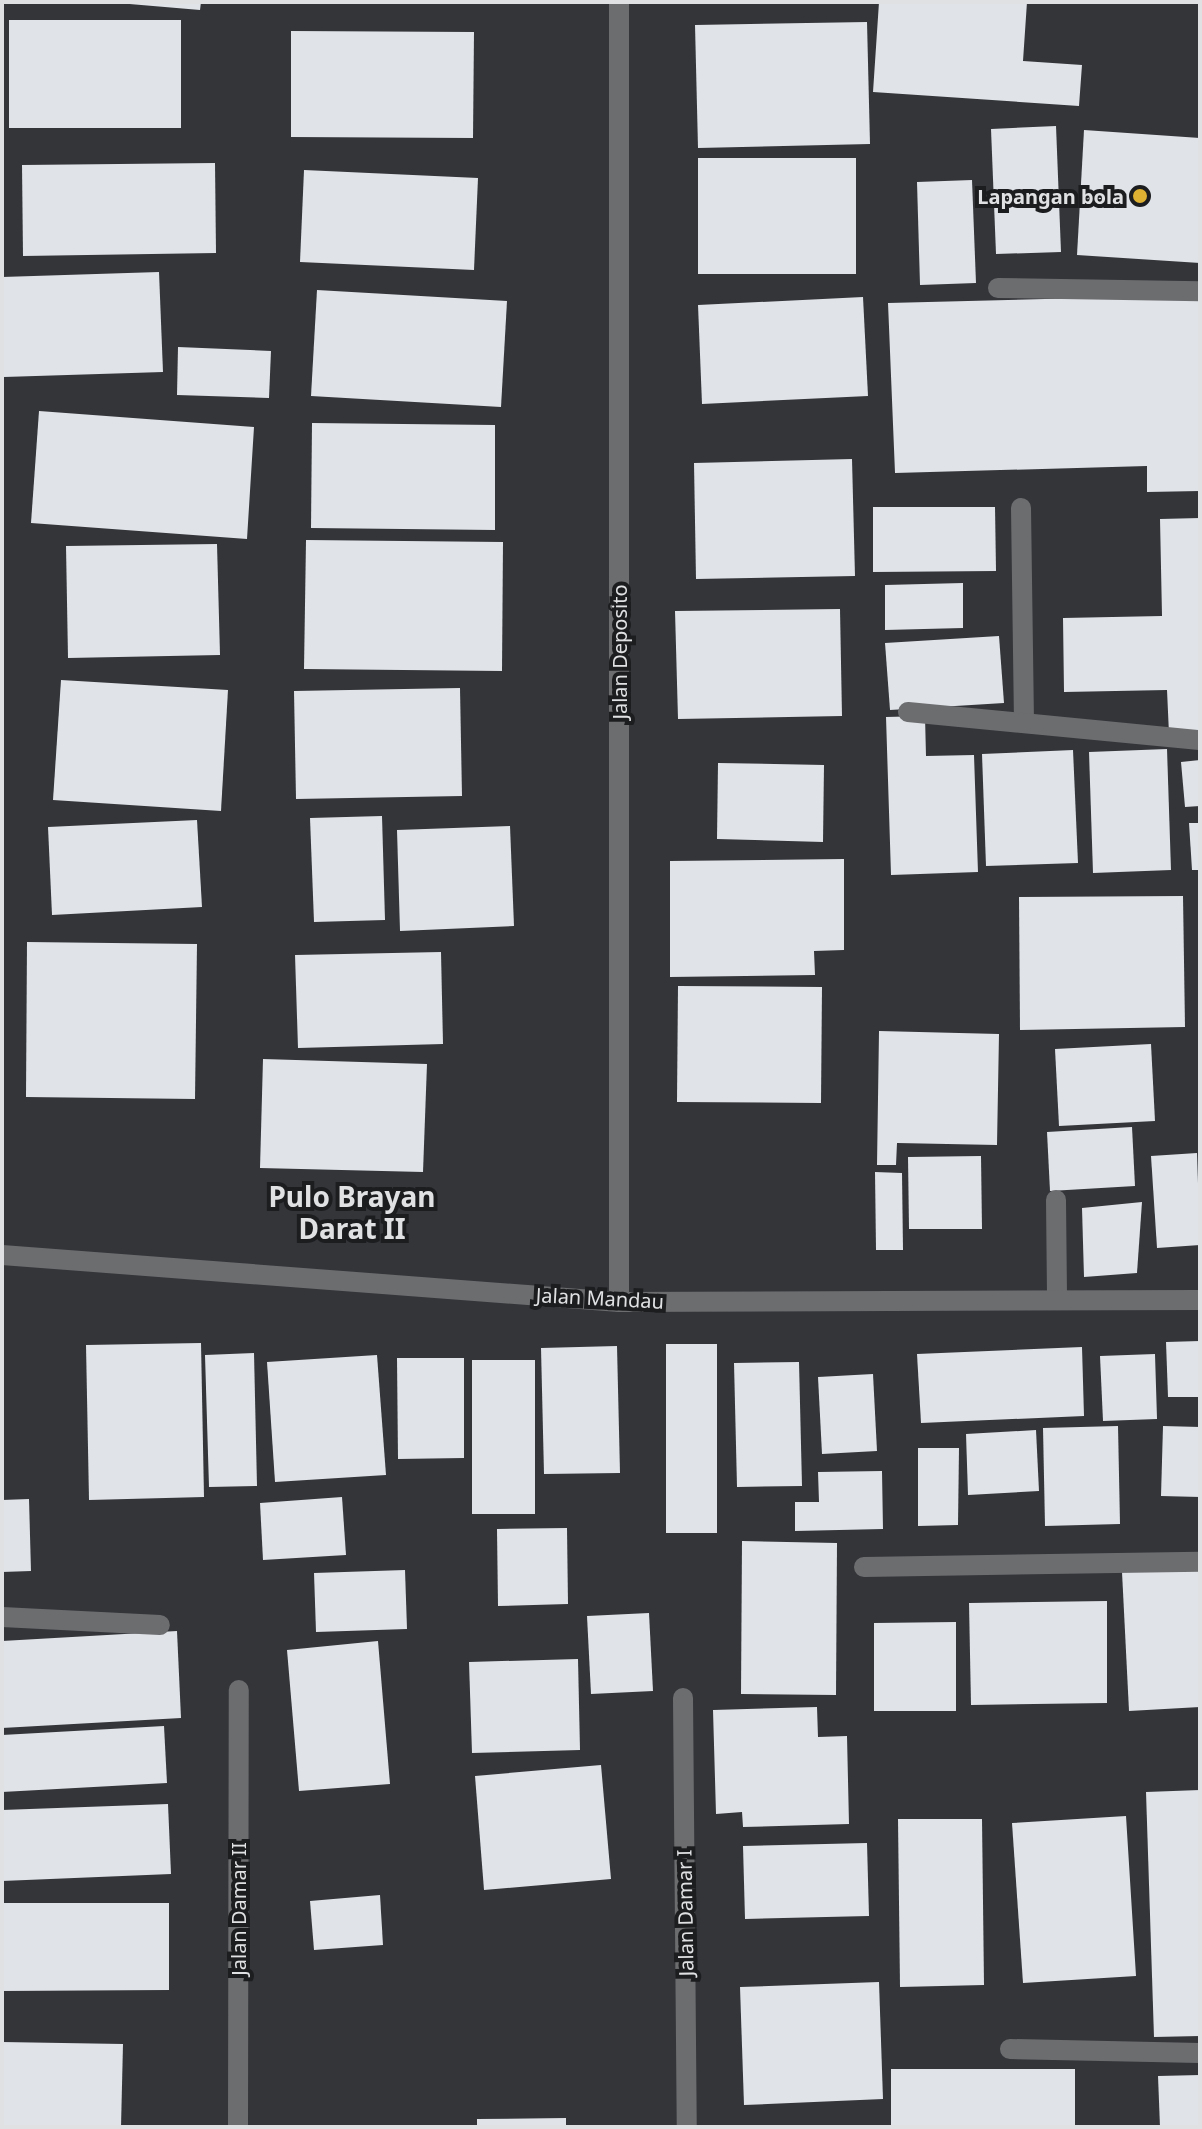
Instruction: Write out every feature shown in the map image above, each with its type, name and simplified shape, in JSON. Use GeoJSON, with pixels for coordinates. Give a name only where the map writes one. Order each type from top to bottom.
{"type":"FeatureCollection","features":[{"type":"Feature","properties":{"kind":"street","name":"Jalan Deposito"},"geometry":{"type":"LineString","coordinates":[[619,2],[619,1302]]}},
{"type":"Feature","properties":{"kind":"street"},"geometry":{"type":"LineString","coordinates":[[998,288],[1200,291]]}},
{"type":"Feature","properties":{"kind":"street"},"geometry":{"type":"LineString","coordinates":[[1021,508],[1024,723]]}},
{"type":"Feature","properties":{"kind":"street"},"geometry":{"type":"LineString","coordinates":[[908,712],[1200,740]]}},
{"type":"Feature","properties":{"kind":"street"},"geometry":{"type":"LineString","coordinates":[[1056,1200],[1057,1300]]}},
{"type":"Feature","properties":{"kind":"street","name":"Jalan Mandau"},"geometry":{"type":"LineString","coordinates":[[2,1255],[619,1302],[1200,1300]]}},
{"type":"Feature","properties":{"kind":"street"},"geometry":{"type":"LineString","coordinates":[[864,1567],[1200,1562]]}},
{"type":"Feature","properties":{"kind":"street"},"geometry":{"type":"LineString","coordinates":[[2,1617],[160,1625]]}},
{"type":"Feature","properties":{"kind":"street","name":"Jalan Damar II"},"geometry":{"type":"LineString","coordinates":[[238,2127],[239,1690]]}},
{"type":"Feature","properties":{"kind":"street","name":"Jalan Damar I"},"geometry":{"type":"LineString","coordinates":[[683,1698],[687,2127]]}},
{"type":"Feature","properties":{"kind":"street"},"geometry":{"type":"LineString","coordinates":[[1010,2049],[1200,2053]]}},
{"type":"Feature","properties":{"kind":"building"},"geometry":{"type":"Polygon","coordinates":[[[106,2],[201,2],[200,10],[106,2]]]}},
{"type":"Feature","properties":{"kind":"building"},"geometry":{"type":"Polygon","coordinates":[[[879,2],[1027,2],[1023,61],[1082,65],[1079,106],[873,92],[879,2]]]}},
{"type":"Feature","properties":{"kind":"building"},"geometry":{"type":"Polygon","coordinates":[[[9,20],[181,20],[181,128],[9,128],[9,20]]]}},
{"type":"Feature","properties":{"kind":"building"},"geometry":{"type":"Polygon","coordinates":[[[867,22],[870,144],[698,148],[695,25],[867,22]]]}},
{"type":"Feature","properties":{"kind":"building"},"geometry":{"type":"Polygon","coordinates":[[[291,31],[474,32],[473,138],[291,137],[291,31]]]}},
{"type":"Feature","properties":{"kind":"building"},"geometry":{"type":"Polygon","coordinates":[[[1056,126],[1061,252],[996,254],[991,129],[1056,126]]]}},
{"type":"Feature","properties":{"kind":"building","name":"Lapangan bola"},"geometry":{"type":"Polygon","coordinates":[[[1084,130],[1200,138],[1200,263],[1077,255],[1084,130]]]}},
{"type":"Feature","properties":{"kind":"building"},"geometry":{"type":"Polygon","coordinates":[[[698,158],[856,158],[856,274],[698,274],[698,158]]]}},
{"type":"Feature","properties":{"kind":"building"},"geometry":{"type":"Polygon","coordinates":[[[215,163],[216,253],[23,256],[22,165],[215,163]]]}},
{"type":"Feature","properties":{"kind":"building"},"geometry":{"type":"Polygon","coordinates":[[[304,170],[478,178],[474,270],[300,262],[304,170]]]}},
{"type":"Feature","properties":{"kind":"building"},"geometry":{"type":"Polygon","coordinates":[[[972,180],[976,283],[920,285],[917,182],[972,180]]]}},
{"type":"Feature","properties":{"kind":"building"},"geometry":{"type":"Polygon","coordinates":[[[159,272],[163,372],[4,377],[2,277],[159,272]]]}},
{"type":"Feature","properties":{"kind":"building"},"geometry":{"type":"Polygon","coordinates":[[[317,290],[507,301],[501,407],[311,396],[317,290]]]}},
{"type":"Feature","properties":{"kind":"building"},"geometry":{"type":"Polygon","coordinates":[[[1200,295],[1200,491],[1147,492],[1147,466],[895,473],[888,303],[1200,295]]]}},
{"type":"Feature","properties":{"kind":"building"},"geometry":{"type":"Polygon","coordinates":[[[863,297],[868,396],[702,404],[698,305],[863,297]]]}},
{"type":"Feature","properties":{"kind":"building"},"geometry":{"type":"Polygon","coordinates":[[[178,347],[271,351],[269,398],[177,395],[178,347]]]}},
{"type":"Feature","properties":{"kind":"building"},"geometry":{"type":"Polygon","coordinates":[[[39,411],[254,427],[247,539],[31,523],[39,411]]]}},
{"type":"Feature","properties":{"kind":"building"},"geometry":{"type":"Polygon","coordinates":[[[312,423],[495,425],[495,530],[311,528],[312,423]]]}},
{"type":"Feature","properties":{"kind":"building"},"geometry":{"type":"Polygon","coordinates":[[[852,459],[855,576],[696,579],[694,463],[852,459]]]}},
{"type":"Feature","properties":{"kind":"building"},"geometry":{"type":"Polygon","coordinates":[[[873,507],[995,507],[996,571],[873,572],[873,507]]]}},
{"type":"Feature","properties":{"kind":"building"},"geometry":{"type":"Polygon","coordinates":[[[1200,518],[1200,734],[1169,734],[1167,690],[1064,692],[1063,618],[1162,616],[1160,519],[1200,518]]]}},
{"type":"Feature","properties":{"kind":"building"},"geometry":{"type":"Polygon","coordinates":[[[306,540],[503,542],[502,671],[304,669],[306,540]]]}},
{"type":"Feature","properties":{"kind":"building"},"geometry":{"type":"Polygon","coordinates":[[[217,544],[220,655],[68,658],[66,546],[217,544]]]}},
{"type":"Feature","properties":{"kind":"building"},"geometry":{"type":"Polygon","coordinates":[[[963,583],[963,628],[885,630],[885,585],[963,583]]]}},
{"type":"Feature","properties":{"kind":"building"},"geometry":{"type":"Polygon","coordinates":[[[840,609],[842,716],[678,719],[675,611],[840,609]]]}},
{"type":"Feature","properties":{"kind":"building"},"geometry":{"type":"Polygon","coordinates":[[[999,636],[1004,703],[890,710],[885,643],[999,636]]]}},
{"type":"Feature","properties":{"kind":"building"},"geometry":{"type":"Polygon","coordinates":[[[61,680],[228,690],[221,811],[53,800],[61,680]]]}},
{"type":"Feature","properties":{"kind":"building"},"geometry":{"type":"Polygon","coordinates":[[[460,688],[462,796],[296,799],[294,691],[460,688]]]}},
{"type":"Feature","properties":{"kind":"building"},"geometry":{"type":"Polygon","coordinates":[[[925,716],[926,756],[974,755],[978,872],[891,875],[886,717],[925,716]]]}},
{"type":"Feature","properties":{"kind":"building"},"geometry":{"type":"Polygon","coordinates":[[[1167,749],[1171,870],[1093,873],[1089,752],[1167,749]]]}},
{"type":"Feature","properties":{"kind":"building"},"geometry":{"type":"Polygon","coordinates":[[[1073,750],[1078,863],[986,866],[982,754],[1073,750]]]}},
{"type":"Feature","properties":{"kind":"building"},"geometry":{"type":"Polygon","coordinates":[[[1200,760],[1200,806],[1185,807],[1181,762],[1200,760]]]}},
{"type":"Feature","properties":{"kind":"building"},"geometry":{"type":"Polygon","coordinates":[[[718,763],[824,765],[823,842],[717,839],[718,763]]]}},
{"type":"Feature","properties":{"kind":"building"},"geometry":{"type":"Polygon","coordinates":[[[382,816],[385,920],[314,922],[310,818],[382,816]]]}},
{"type":"Feature","properties":{"kind":"building"},"geometry":{"type":"Polygon","coordinates":[[[197,820],[202,907],[52,915],[48,827],[197,820]]]}},
{"type":"Feature","properties":{"kind":"building"},"geometry":{"type":"Polygon","coordinates":[[[1189,823],[1200,823],[1200,870],[1192,870],[1189,823]]]}},
{"type":"Feature","properties":{"kind":"building"},"geometry":{"type":"Polygon","coordinates":[[[510,826],[514,926],[400,931],[397,830],[510,826]]]}},
{"type":"Feature","properties":{"kind":"building"},"geometry":{"type":"Polygon","coordinates":[[[844,859],[844,950],[814,951],[815,975],[670,977],[670,861],[844,859]]]}},
{"type":"Feature","properties":{"kind":"building"},"geometry":{"type":"Polygon","coordinates":[[[1183,896],[1185,1027],[1020,1030],[1019,897],[1183,896]]]}},
{"type":"Feature","properties":{"kind":"building"},"geometry":{"type":"Polygon","coordinates":[[[27,942],[197,944],[195,1099],[26,1097],[27,942]]]}},
{"type":"Feature","properties":{"kind":"building"},"geometry":{"type":"Polygon","coordinates":[[[441,952],[443,1044],[298,1048],[295,955],[441,952]]]}},
{"type":"Feature","properties":{"kind":"building"},"geometry":{"type":"Polygon","coordinates":[[[678,986],[822,987],[821,1103],[677,1102],[678,986]]]}},
{"type":"Feature","properties":{"kind":"building"},"geometry":{"type":"Polygon","coordinates":[[[879,1031],[999,1034],[997,1145],[897,1143],[896,1165],[877,1165],[879,1031]]]}},
{"type":"Feature","properties":{"kind":"building"},"geometry":{"type":"Polygon","coordinates":[[[1151,1044],[1155,1121],[1059,1126],[1055,1049],[1151,1044]]]}},
{"type":"Feature","properties":{"kind":"building"},"geometry":{"type":"Polygon","coordinates":[[[263,1059],[427,1064],[423,1172],[260,1168],[263,1059]]]}},
{"type":"Feature","properties":{"kind":"building"},"geometry":{"type":"Polygon","coordinates":[[[1132,1127],[1135,1186],[1050,1191],[1047,1132],[1132,1127]]]}},
{"type":"Feature","properties":{"kind":"building"},"geometry":{"type":"Polygon","coordinates":[[[1197,1153],[1200,1245],[1157,1248],[1151,1156],[1197,1153]]]}},
{"type":"Feature","properties":{"kind":"building"},"geometry":{"type":"Polygon","coordinates":[[[981,1156],[982,1229],[909,1229],[908,1157],[981,1156]]]}},
{"type":"Feature","properties":{"kind":"building"},"geometry":{"type":"Polygon","coordinates":[[[875,1172],[902,1173],[903,1250],[876,1250],[875,1172]]]}},
{"type":"Feature","properties":{"kind":"building"},"geometry":{"type":"Polygon","coordinates":[[[1142,1202],[1137,1273],[1084,1277],[1082,1208],[1142,1202]]]}},
{"type":"Feature","properties":{"kind":"building"},"geometry":{"type":"Polygon","coordinates":[[[1200,1341],[1200,1397],[1168,1397],[1166,1342],[1200,1341]]]}},
{"type":"Feature","properties":{"kind":"building"},"geometry":{"type":"Polygon","coordinates":[[[201,1343],[204,1497],[89,1500],[86,1345],[201,1343]]]}},
{"type":"Feature","properties":{"kind":"building"},"geometry":{"type":"Polygon","coordinates":[[[666,1344],[717,1344],[717,1533],[666,1533],[666,1344]]]}},
{"type":"Feature","properties":{"kind":"building"},"geometry":{"type":"Polygon","coordinates":[[[617,1346],[620,1473],[544,1474],[541,1348],[617,1346]]]}},
{"type":"Feature","properties":{"kind":"building"},"geometry":{"type":"Polygon","coordinates":[[[1082,1347],[1084,1416],[921,1423],[917,1354],[1082,1347]]]}},
{"type":"Feature","properties":{"kind":"building"},"geometry":{"type":"Polygon","coordinates":[[[254,1353],[257,1486],[209,1487],[205,1355],[254,1353]]]}},
{"type":"Feature","properties":{"kind":"building"},"geometry":{"type":"Polygon","coordinates":[[[1155,1354],[1157,1419],[1103,1421],[1100,1356],[1155,1354]]]}},
{"type":"Feature","properties":{"kind":"building"},"geometry":{"type":"Polygon","coordinates":[[[377,1355],[386,1475],[275,1482],[267,1362],[377,1355]]]}},
{"type":"Feature","properties":{"kind":"building"},"geometry":{"type":"Polygon","coordinates":[[[397,1358],[464,1358],[464,1458],[398,1459],[397,1358]]]}},
{"type":"Feature","properties":{"kind":"building"},"geometry":{"type":"Polygon","coordinates":[[[472,1360],[535,1360],[535,1514],[472,1514],[472,1360]]]}},
{"type":"Feature","properties":{"kind":"building"},"geometry":{"type":"Polygon","coordinates":[[[799,1362],[802,1486],[737,1487],[734,1363],[799,1362]]]}},
{"type":"Feature","properties":{"kind":"building"},"geometry":{"type":"Polygon","coordinates":[[[873,1374],[877,1451],[822,1454],[818,1377],[873,1374]]]}},
{"type":"Feature","properties":{"kind":"building"},"geometry":{"type":"Polygon","coordinates":[[[1118,1426],[1120,1524],[1045,1526],[1043,1428],[1118,1426]]]}},
{"type":"Feature","properties":{"kind":"building"},"geometry":{"type":"Polygon","coordinates":[[[1163,1426],[1200,1427],[1200,1497],[1161,1496],[1163,1426]]]}},
{"type":"Feature","properties":{"kind":"building"},"geometry":{"type":"Polygon","coordinates":[[[1036,1430],[1039,1491],[968,1495],[966,1434],[1036,1430]]]}},
{"type":"Feature","properties":{"kind":"building"},"geometry":{"type":"Polygon","coordinates":[[[918,1448],[959,1448],[958,1525],[918,1526],[918,1448]]]}},
{"type":"Feature","properties":{"kind":"building"},"geometry":{"type":"Polygon","coordinates":[[[882,1471],[883,1529],[795,1531],[795,1502],[819,1502],[818,1472],[882,1471]]]}},
{"type":"Feature","properties":{"kind":"building"},"geometry":{"type":"Polygon","coordinates":[[[342,1497],[346,1555],[263,1560],[260,1503],[342,1497]]]}},
{"type":"Feature","properties":{"kind":"building"},"geometry":{"type":"Polygon","coordinates":[[[29,1499],[31,1571],[2,1572],[2,1500],[29,1499]]]}},
{"type":"Feature","properties":{"kind":"building"},"geometry":{"type":"Polygon","coordinates":[[[567,1528],[568,1604],[498,1606],[497,1529],[567,1528]]]}},
{"type":"Feature","properties":{"kind":"building"},"geometry":{"type":"Polygon","coordinates":[[[742,1541],[837,1543],[836,1695],[741,1694],[742,1541]]]}},
{"type":"Feature","properties":{"kind":"building"},"geometry":{"type":"Polygon","coordinates":[[[1200,1568],[1200,1707],[1129,1711],[1122,1572],[1200,1568]]]}},
{"type":"Feature","properties":{"kind":"building"},"geometry":{"type":"Polygon","coordinates":[[[405,1570],[407,1629],[316,1632],[314,1573],[405,1570]]]}},
{"type":"Feature","properties":{"kind":"building"},"geometry":{"type":"Polygon","coordinates":[[[1107,1601],[1107,1703],[971,1705],[969,1603],[1107,1601]]]}},
{"type":"Feature","properties":{"kind":"building"},"geometry":{"type":"Polygon","coordinates":[[[649,1613],[653,1691],[591,1694],[587,1616],[649,1613]]]}},
{"type":"Feature","properties":{"kind":"building"},"geometry":{"type":"Polygon","coordinates":[[[956,1622],[956,1711],[874,1711],[874,1623],[956,1622]]]}},
{"type":"Feature","properties":{"kind":"building"},"geometry":{"type":"Polygon","coordinates":[[[177,1631],[181,1718],[2,1728],[2,1641],[177,1631]]]}},
{"type":"Feature","properties":{"kind":"building"},"geometry":{"type":"Polygon","coordinates":[[[378,1641],[390,1784],[299,1791],[287,1650],[378,1641]]]}},
{"type":"Feature","properties":{"kind":"building"},"geometry":{"type":"Polygon","coordinates":[[[578,1659],[580,1750],[472,1753],[469,1662],[578,1659]]]}},
{"type":"Feature","properties":{"kind":"building"},"geometry":{"type":"Polygon","coordinates":[[[817,1707],[818,1737],[847,1736],[849,1824],[743,1827],[742,1812],[716,1814],[713,1710],[817,1707]]]}},
{"type":"Feature","properties":{"kind":"building"},"geometry":{"type":"Polygon","coordinates":[[[164,1726],[167,1783],[2,1792],[2,1735],[164,1726]]]}},
{"type":"Feature","properties":{"kind":"building"},"geometry":{"type":"Polygon","coordinates":[[[601,1765],[611,1879],[484,1890],[475,1776],[601,1765]]]}},
{"type":"Feature","properties":{"kind":"building"},"geometry":{"type":"Polygon","coordinates":[[[1200,1790],[1200,2036],[1154,2037],[1146,1792],[1200,1790]]]}},
{"type":"Feature","properties":{"kind":"building"},"geometry":{"type":"Polygon","coordinates":[[[168,1804],[171,1874],[2,1881],[2,1810],[168,1804]]]}},
{"type":"Feature","properties":{"kind":"building"},"geometry":{"type":"Polygon","coordinates":[[[1126,1816],[1136,1976],[1023,1983],[1012,1823],[1126,1816]]]}},
{"type":"Feature","properties":{"kind":"building"},"geometry":{"type":"Polygon","coordinates":[[[898,1819],[982,1819],[984,1985],[900,1987],[898,1819]]]}},
{"type":"Feature","properties":{"kind":"building"},"geometry":{"type":"Polygon","coordinates":[[[867,1843],[869,1916],[745,1919],[743,1846],[867,1843]]]}},
{"type":"Feature","properties":{"kind":"building"},"geometry":{"type":"Polygon","coordinates":[[[380,1895],[383,1945],[314,1950],[310,1901],[380,1895]]]}},
{"type":"Feature","properties":{"kind":"building"},"geometry":{"type":"Polygon","coordinates":[[[2,1903],[169,1903],[169,1990],[2,1991],[2,1903]]]}},
{"type":"Feature","properties":{"kind":"building"},"geometry":{"type":"Polygon","coordinates":[[[879,1982],[883,2099],[744,2105],[740,1987],[879,1982]]]}},
{"type":"Feature","properties":{"kind":"building"},"geometry":{"type":"Polygon","coordinates":[[[2,2042],[123,2044],[121,2127],[2,2127],[2,2042]]]}},
{"type":"Feature","properties":{"kind":"building"},"geometry":{"type":"Polygon","coordinates":[[[891,2069],[1075,2069],[1075,2127],[891,2127],[891,2069]]]}},
{"type":"Feature","properties":{"kind":"building"},"geometry":{"type":"Polygon","coordinates":[[[1200,2075],[1200,2127],[1160,2127],[1158,2076],[1200,2075]]]}},
{"type":"Feature","properties":{"kind":"building"},"geometry":{"type":"Polygon","coordinates":[[[566,2118],[566,2127],[477,2127],[477,2119],[566,2118]]]}},
{"type":"Feature","properties":{"kind":"place","name":"Lapangan bola"},"geometry":{"type":"Point","coordinates":[1140,196]}},
{"type":"Feature","properties":{"kind":"district","name":"Pulo Brayan Darat II"},"geometry":{"type":"Point","coordinates":[352,1212]}}]}
